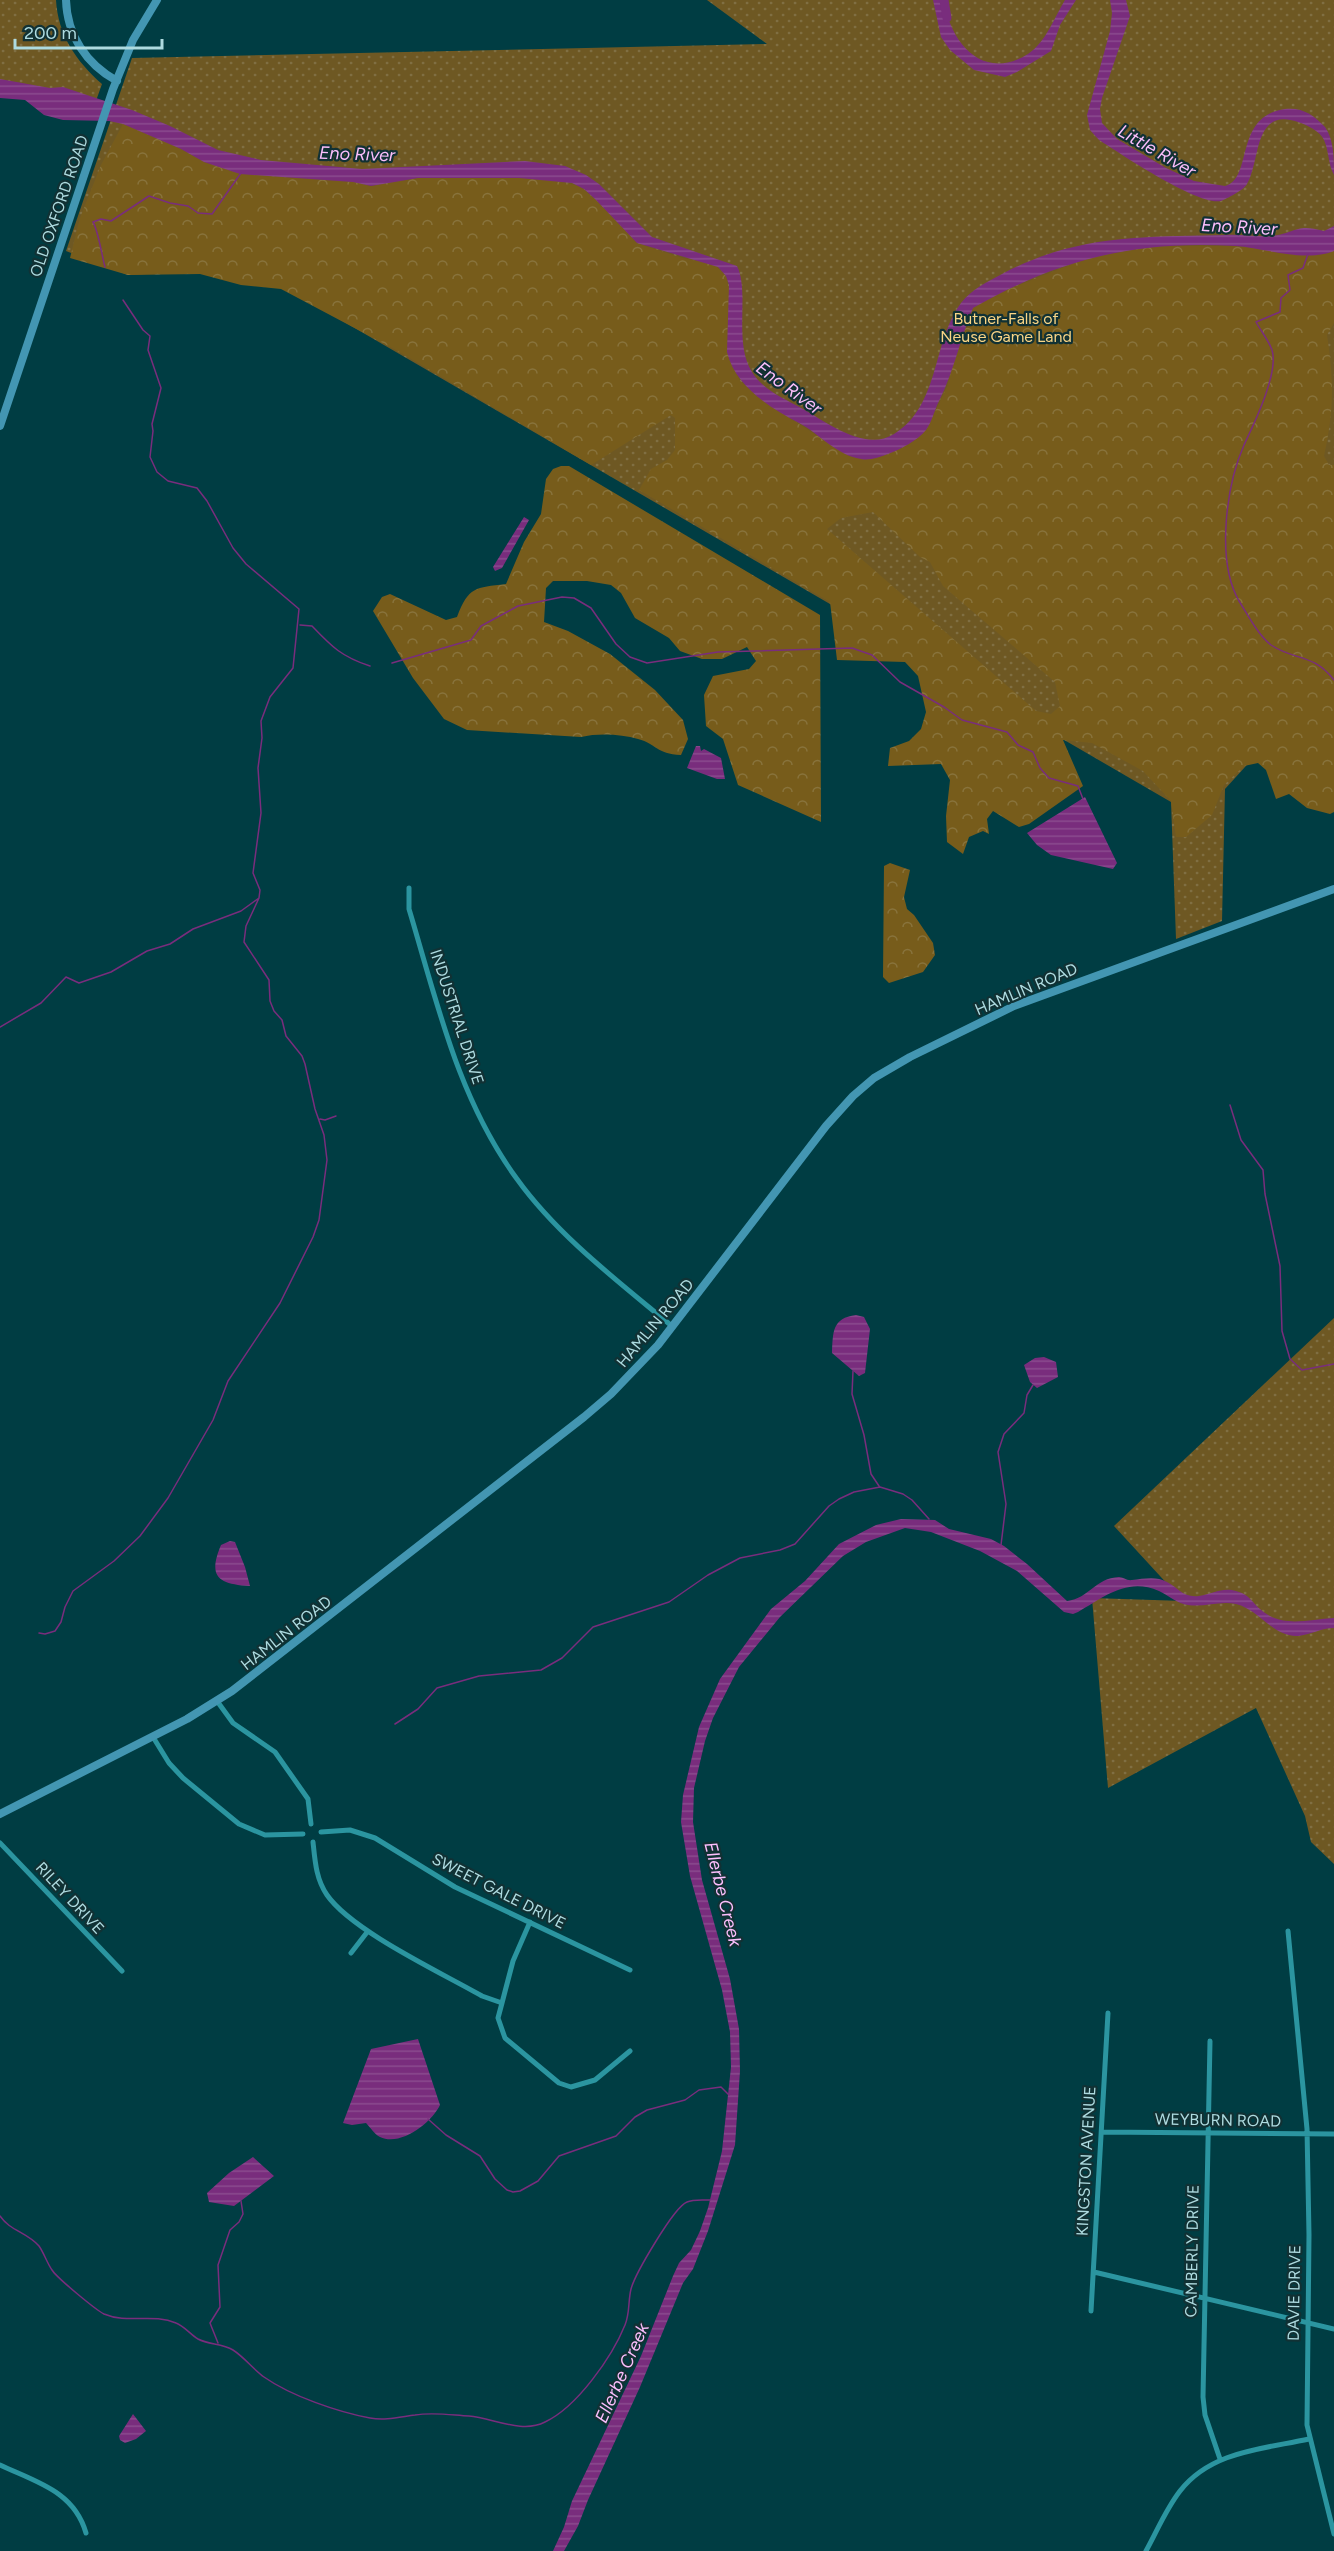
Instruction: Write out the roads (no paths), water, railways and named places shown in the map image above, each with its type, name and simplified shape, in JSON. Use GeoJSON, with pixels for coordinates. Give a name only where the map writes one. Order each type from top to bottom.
{"type":"FeatureCollection","features":[{"type":"Feature","properties":{"kind":"street"},"geometry":{"type":"LineString","coordinates":[[66,0],[69,21],[79,45],[115,85]]}},
{"type":"Feature","properties":{"kind":"street","name":"OLD OXFORD ROAD"},"geometry":{"type":"LineString","coordinates":[[0,426],[115,85],[137,32],[158,0]]}},
{"type":"Feature","properties":{"kind":"street","name":"INDUSTRIAL DRIVE"},"geometry":{"type":"LineString","coordinates":[[409,888],[409,909],[458,1071],[476,1111],[508,1167],[570,1238],[673,1327]]}},
{"type":"Feature","properties":{"kind":"street","name":"HAMLIN ROAD"},"geometry":{"type":"LineString","coordinates":[[0,1814],[153,1737],[217,1701],[317,1627],[584,1417],[638,1367],[673,1327],[826,1126],[853,1096],[874,1078],[910,1057],[1030,999],[1334,889]]}},
{"type":"Feature","properties":{"kind":"street"},"geometry":{"type":"LineString","coordinates":[[217,1701],[233,1723],[275,1752],[308,1799],[311,1824]]}},
{"type":"Feature","properties":{"kind":"street"},"geometry":{"type":"LineString","coordinates":[[153,1737],[169,1763],[183,1778],[239,1824],[265,1835],[303,1834]]}},
{"type":"Feature","properties":{"kind":"street"},"geometry":{"type":"LineString","coordinates":[[311,1824],[318,1826],[321,1832],[319,1839],[313,1842],[307,1840],[303,1834],[305,1827],[311,1824]]}},
{"type":"Feature","properties":{"kind":"street","name":"SWEET GALE DRIVE"},"geometry":{"type":"LineString","coordinates":[[321,1832],[350,1830],[366,1834],[455,1887],[630,1970]]}},
{"type":"Feature","properties":{"kind":"street"},"geometry":{"type":"LineString","coordinates":[[313,1842],[317,1872],[328,1896],[344,1913],[368,1931],[482,1996],[501,2003]]}},
{"type":"Feature","properties":{"kind":"street","name":"RILEY DRIVE"},"geometry":{"type":"LineString","coordinates":[[0,1843],[75,1925],[122,1971]]}},
{"type":"Feature","properties":{"kind":"street"},"geometry":{"type":"LineString","coordinates":[[530,1922],[513,1961],[501,2003],[499,2025],[505,2038],[566,2086],[577,2087],[595,2080],[630,2051]]}},
{"type":"Feature","properties":{"kind":"street"},"geometry":{"type":"LineString","coordinates":[[351,1953],[368,1931]]}},
{"type":"Feature","properties":{"kind":"street","name":"DAVIE DRIVE"},"geometry":{"type":"LineString","coordinates":[[1288,1931],[1307,2135],[1306,2412],[1309,2439],[1334,2534]]}},
{"type":"Feature","properties":{"kind":"street","name":"KINGSTON AVENUE"},"geometry":{"type":"LineString","coordinates":[[1091,2311],[1108,2013]]}},
{"type":"Feature","properties":{"kind":"street","name":"CAMBERLY DRIVE"},"geometry":{"type":"LineString","coordinates":[[1210,2041],[1203,2407],[1220,2459]]}},
{"type":"Feature","properties":{"kind":"street","name":"WEYBURN ROAD"},"geometry":{"type":"LineString","coordinates":[[1102,2132],[1334,2134]]}},
{"type":"Feature","properties":{"kind":"street"},"geometry":{"type":"LineString","coordinates":[[1094,2272],[1334,2328]]}},
{"type":"Feature","properties":{"kind":"street"},"geometry":{"type":"LineString","coordinates":[[1146,2551],[1180,2491],[1201,2470],[1220,2459],[1309,2439]]}},
{"type":"Feature","properties":{"kind":"street"},"geometry":{"type":"LineString","coordinates":[[0,2465],[65,2498],[77,2511],[86,2533]]}},
{"type":"Feature","properties":{"kind":"waterway","name":"Little River"},"geometry":{"type":"LineString","coordinates":[[944,0],[947,18]]}},
{"type":"Feature","properties":{"kind":"waterway"},"geometry":{"type":"LineString","coordinates":[[105,267],[93,222],[101,219],[111,221],[149,196],[188,206],[198,213],[212,214],[241,173]]}},
{"type":"Feature","properties":{"kind":"waterway"},"geometry":{"type":"LineString","coordinates":[[1308,254],[1303,268],[1288,275],[1290,290],[1281,298],[1280,312],[1256,322],[1272,350],[1272,372],[1232,481],[1226,523],[1226,545],[1232,584],[1239,601],[1262,636],[1280,650],[1319,665],[1334,680]]}},
{"type":"Feature","properties":{"kind":"waterway"},"geometry":{"type":"LineString","coordinates":[[39,1633],[55,1631],[73,1591],[114,1561],[140,1536],[168,1498],[213,1420],[228,1381],[280,1303],[313,1237],[319,1220],[327,1160],[324,1135],[302,1056],[286,1036],[282,1020],[274,1011],[270,1001],[269,980],[244,942],[246,926],[259,898],[260,890],[253,873],[261,813],[258,768],[262,738],[261,721],[270,697],[293,668],[299,609],[246,564],[233,548],[207,501],[197,488],[168,481],[157,472],[150,457],[152,424],[161,388],[148,350],[150,336],[143,330],[123,300]]}},
{"type":"Feature","properties":{"kind":"waterway"},"geometry":{"type":"LineString","coordinates":[[392,663],[471,640],[481,626],[518,606],[562,597],[574,598],[591,608],[616,644],[630,657],[647,663],[718,652],[852,648],[872,655],[900,682],[962,720],[1007,732],[1018,745],[1033,752],[1040,768],[1049,778],[1078,786],[1083,799]]}},
{"type":"Feature","properties":{"kind":"waterway"},"geometry":{"type":"LineString","coordinates":[[300,625],[312,626],[338,650],[370,666]]}},
{"type":"Feature","properties":{"kind":"waterway"},"geometry":{"type":"LineString","coordinates":[[0,1027],[41,1003],[66,977],[79,983],[111,972],[147,951],[170,944],[193,929],[241,911],[259,898]]}},
{"type":"Feature","properties":{"kind":"waterway"},"geometry":{"type":"LineString","coordinates":[[1230,1105],[1241,1140],[1263,1170],[1265,1194],[1280,1266],[1282,1331],[1290,1359],[1302,1370],[1334,1364]]}},
{"type":"Feature","properties":{"kind":"waterway"},"geometry":{"type":"LineString","coordinates":[[320,1119],[325,1120],[336,1116]]}},
{"type":"Feature","properties":{"kind":"waterway"},"geometry":{"type":"LineString","coordinates":[[853,1371],[852,1394],[864,1435],[871,1474],[879,1486]]}},
{"type":"Feature","properties":{"kind":"waterway"},"geometry":{"type":"LineString","coordinates":[[1001,1545],[1006,1504],[998,1452],[1004,1434],[1024,1413],[1027,1395],[1033,1385]]}},
{"type":"Feature","properties":{"kind":"waterway"},"geometry":{"type":"LineString","coordinates":[[395,1724],[418,1709],[437,1688],[479,1676],[541,1670],[562,1658],[593,1627],[669,1602],[708,1575],[740,1558],[780,1550],[795,1544],[829,1506],[854,1492],[880,1487],[903,1494],[912,1500],[929,1519]]}},
{"type":"Feature","properties":{"kind":"waterway"},"geometry":{"type":"LineString","coordinates":[[428,2119],[446,2135],[480,2156],[495,2179],[507,2190],[513,2192],[520,2191],[538,2181],[559,2156],[616,2136],[635,2117],[647,2110],[685,2100],[699,2090],[721,2087],[729,2095]]}},
{"type":"Feature","properties":{"kind":"waterway","name":"Ellerbe Creek"},"geometry":{"type":"LineString","coordinates":[[0,2216],[9,2225],[34,2241],[55,2274],[104,2314],[113,2317],[158,2319],[176,2323],[198,2339],[233,2350],[264,2377],[301,2397],[344,2412],[376,2419],[442,2414],[478,2417],[517,2426],[527,2426],[545,2422],[557,2415],[592,2380],[619,2338],[627,2320],[634,2281],[665,2228],[687,2202],[710,2200]]}},
{"type":"Feature","properties":{"kind":"waterway"},"geometry":{"type":"LineString","coordinates":[[218,2343],[210,2323],[220,2307],[218,2265],[230,2230],[239,2222],[243,2214],[241,2201]]}},
{"type":"Feature","properties":{"kind":"water label","name":"Eno River"},"geometry":{"type":"Point","coordinates":[357,154]}},
{"type":"Feature","properties":{"kind":"water label","name":"Eno River"},"geometry":{"type":"Point","coordinates":[1239,227]}},
{"type":"Feature","properties":{"kind":"water label","name":"Eno River"},"geometry":{"type":"Point","coordinates":[789,388]}},
{"type":"Feature","properties":{"kind":"park label","name":"Butner-Falls of Neuse Game Land"},"geometry":{"type":"Point","coordinates":[1006,327]}}]}
